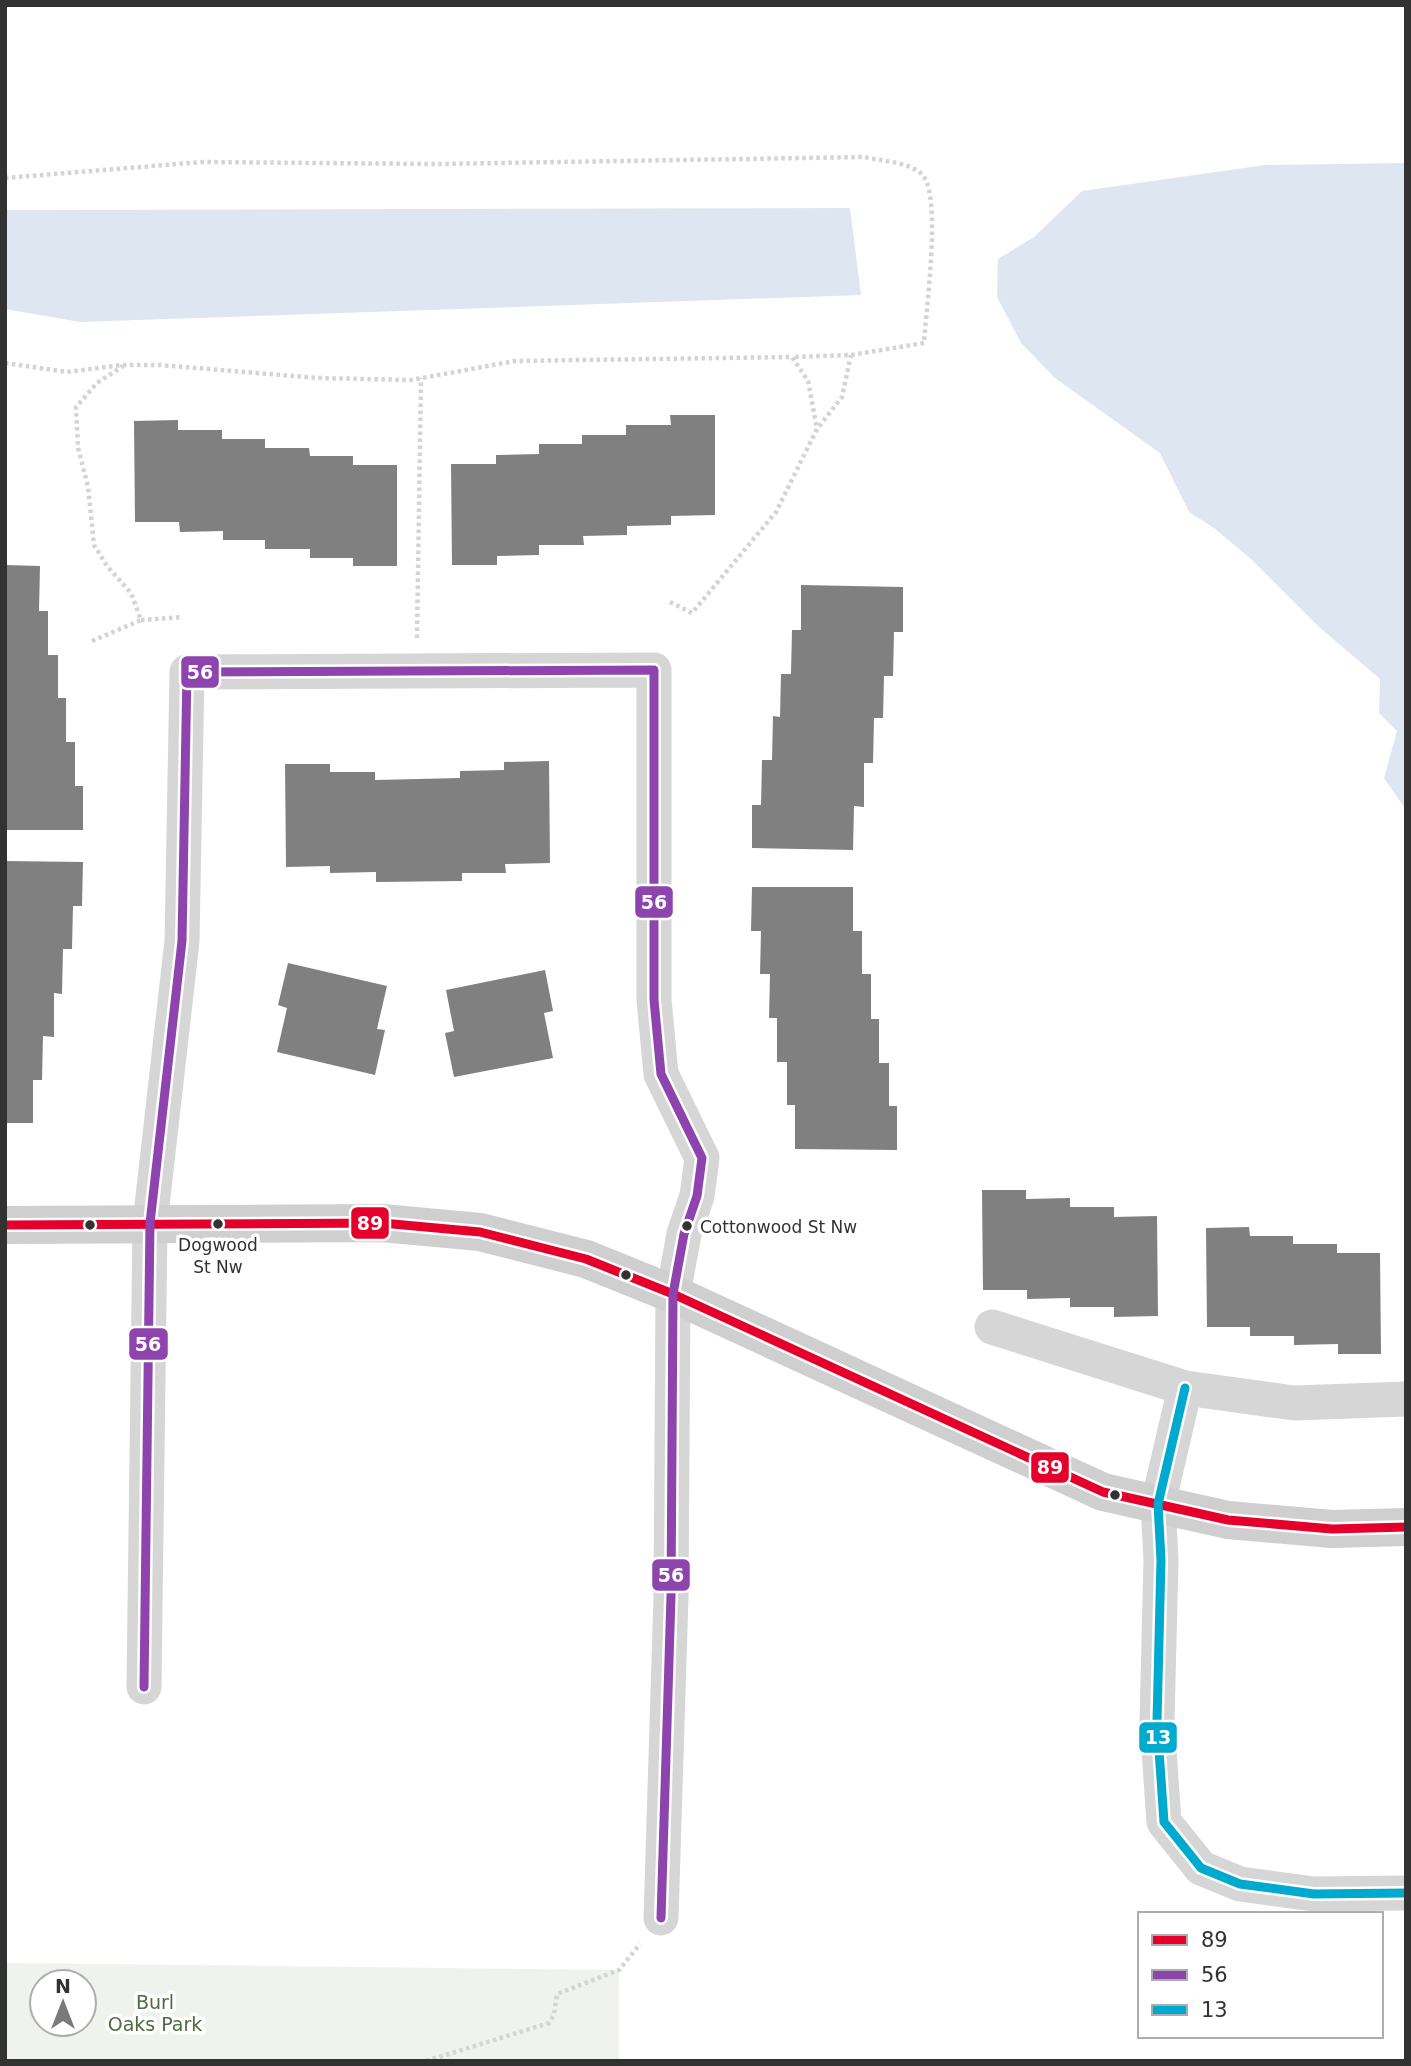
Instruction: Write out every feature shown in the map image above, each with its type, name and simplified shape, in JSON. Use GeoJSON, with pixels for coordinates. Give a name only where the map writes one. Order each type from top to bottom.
{"type":"FeatureCollection","features":[{"type":"Feature","properties":{"kind":"street"},"geometry":{"type":"LineString","coordinates":[[144,1687],[150,1223],[182,941],[187,672],[654,670],[654,1000],[661,1073],[702,1157],[697,1196],[684,1234],[673,1294],[671,1596],[661,1918]]}},
{"type":"Feature","properties":{"kind":"street"},"geometry":{"type":"LineString","coordinates":[[5,1225],[382,1223],[480,1232],[586,1259],[673,1294],[1103,1492],[1241,1521],[1332,1529],[1406,1527]]}},
{"type":"Feature","properties":{"kind":"street"},"geometry":{"type":"LineString","coordinates":[[992,1327],[1185,1388],[1294,1403],[1406,1399]]}},
{"type":"Feature","properties":{"kind":"street"},"geometry":{"type":"LineString","coordinates":[[1185,1388],[1158,1504],[1161,1560],[1157,1721],[1164,1822],[1201,1868],[1240,1884],[1314,1894],[1406,1893]]}},
{"type":"Feature","properties":{"kind":"path"},"geometry":{"type":"LineString","coordinates":[[5,178],[202,162],[438,164],[864,157],[913,168],[924,176],[933,202],[924,343],[851,355],[515,361],[421,378],[318,378],[125,365],[67,372],[5,363]]}},
{"type":"Feature","properties":{"kind":"path"},"geometry":{"type":"LineString","coordinates":[[670,602],[691,613],[776,512],[817,429],[842,397],[851,355]]}},
{"type":"Feature","properties":{"kind":"path"},"geometry":{"type":"LineString","coordinates":[[792,357],[808,381],[817,429]]}},
{"type":"Feature","properties":{"kind":"path"},"geometry":{"type":"LineString","coordinates":[[125,365],[97,383],[76,407],[78,448],[88,486],[94,545],[107,566],[131,593],[141,620]]}},
{"type":"Feature","properties":{"kind":"path"},"geometry":{"type":"LineString","coordinates":[[416,671],[421,378]]}},
{"type":"Feature","properties":{"kind":"path"},"geometry":{"type":"LineString","coordinates":[[92,640],[141,620],[183,617]]}},
{"type":"Feature","properties":{"kind":"path"},"geometry":{"type":"LineString","coordinates":[[426,2061],[550,2023],[558,1994],[619,1969],[661,1918]]}},
{"type":"Feature","properties":{"kind":"green space","name":"Burl Oaks Park"},"geometry":{"type":"Polygon","coordinates":[[[5,1963],[619,1970],[619,2061],[5,2061],[5,1963]]]}},
{"type":"Feature","properties":{"kind":"shaded area"},"geometry":{"type":"Polygon","coordinates":[[[1406,163],[1406,810],[1384,778],[1397,731],[1379,713],[1380,679],[1319,627],[1251,559],[1214,528],[1189,512],[1160,453],[1055,378],[1021,343],[997,297],[998,259],[1034,237],[1082,191],[1265,165],[1406,163]]]}},
{"type":"Feature","properties":{"kind":"shaded area"},"geometry":{"type":"Polygon","coordinates":[[[850,208],[861,295],[80,322],[5,309],[5,210],[850,208]]]}},
{"type":"Feature","properties":{"kind":"building"},"geometry":{"type":"Polygon","coordinates":[[[670,415],[715,415],[715,515],[671,516],[671,525],[627,526],[627,535],[583,536],[584,545],[539,545],[539,555],[497,556],[497,565],[452,565],[451,464],[496,464],[496,455],[539,454],[539,444],[582,444],[582,435],[626,435],[626,425],[671,425],[670,415]]]}},
{"type":"Feature","properties":{"kind":"building"},"geometry":{"type":"Polygon","coordinates":[[[178,420],[178,430],[222,430],[222,439],[265,439],[265,448],[309,448],[310,456],[353,456],[353,465],[397,465],[397,566],[353,566],[353,558],[310,558],[310,549],[265,549],[265,540],[223,540],[223,531],[180,532],[179,522],[135,522],[134,421],[178,420]]]}},
{"type":"Feature","properties":{"kind":"building"},"geometry":{"type":"Polygon","coordinates":[[[5,565],[40,566],[39,611],[48,611],[48,655],[58,655],[58,698],[66,698],[66,742],[75,742],[75,786],[83,786],[83,830],[5,830],[5,565]]]}},
{"type":"Feature","properties":{"kind":"building"},"geometry":{"type":"Polygon","coordinates":[[[801,585],[903,587],[903,632],[894,632],[893,676],[884,676],[883,718],[874,718],[873,763],[864,763],[864,807],[854,806],[853,850],[752,848],[752,805],[761,805],[762,760],[772,760],[773,716],[780,717],[781,674],[791,674],[792,630],[801,630],[801,585]]]}},
{"type":"Feature","properties":{"kind":"building"},"geometry":{"type":"Polygon","coordinates":[[[549,761],[550,863],[505,864],[506,873],[462,873],[462,881],[376,882],[376,872],[330,873],[330,866],[286,867],[285,764],[330,764],[330,772],[375,772],[375,780],[460,778],[460,771],[504,770],[504,762],[549,761]]]}},
{"type":"Feature","properties":{"kind":"building"},"geometry":{"type":"Polygon","coordinates":[[[5,861],[83,862],[82,906],[73,906],[72,949],[63,949],[62,994],[54,993],[54,1037],[43,1036],[42,1080],[33,1080],[33,1123],[5,1123],[5,861]]]}},
{"type":"Feature","properties":{"kind":"building"},"geometry":{"type":"Polygon","coordinates":[[[752,887],[853,887],[853,931],[862,931],[862,974],[871,974],[871,1019],[879,1019],[879,1063],[889,1063],[889,1106],[897,1106],[897,1150],[795,1149],[795,1105],[787,1105],[787,1062],[777,1062],[777,1018],[769,1018],[770,974],[760,974],[761,931],[751,931],[752,887]]]}},
{"type":"Feature","properties":{"kind":"building"},"geometry":{"type":"Polygon","coordinates":[[[288,963],[387,986],[377,1029],[385,1030],[375,1075],[277,1052],[287,1008],[278,1005],[288,963]]]}},
{"type":"Feature","properties":{"kind":"building"},"geometry":{"type":"Polygon","coordinates":[[[545,970],[553,1011],[544,1013],[553,1058],[454,1077],[445,1033],[454,1031],[446,990],[545,970]]]}},
{"type":"Feature","properties":{"kind":"building"},"geometry":{"type":"Polygon","coordinates":[[[982,1190],[1026,1190],[1026,1199],[1070,1198],[1070,1207],[1114,1207],[1114,1217],[1157,1216],[1158,1316],[1114,1317],[1114,1307],[1070,1307],[1070,1298],[1027,1299],[1027,1290],[983,1290],[982,1190]]]}},
{"type":"Feature","properties":{"kind":"building"},"geometry":{"type":"Polygon","coordinates":[[[1249,1227],[1250,1236],[1293,1236],[1293,1244],[1337,1244],[1337,1253],[1380,1253],[1381,1354],[1338,1354],[1338,1344],[1294,1345],[1294,1336],[1250,1336],[1250,1327],[1207,1327],[1206,1228],[1249,1227]]]}},
{"type":"Feature","properties":{"kind":"transit line","name":"56"},"geometry":{"type":"LineString","coordinates":[[144,1687],[150,1223],[182,941],[187,672],[654,670],[654,1000],[661,1074],[702,1158],[697,1196],[684,1234],[673,1294],[671,1596],[661,1918]]}},
{"type":"Feature","properties":{"kind":"transit line","name":"89"},"geometry":{"type":"LineString","coordinates":[[5,1225],[382,1223],[480,1232],[586,1259],[673,1294],[1103,1492],[1228,1520],[1332,1529],[1406,1527]]}},
{"type":"Feature","properties":{"kind":"transit line","name":"13"},"geometry":{"type":"LineString","coordinates":[[1185,1388],[1158,1504],[1161,1560],[1157,1721],[1164,1822],[1201,1868],[1240,1884],[1314,1894],[1406,1893]]}},
{"type":"Feature","properties":{"kind":"place","name":"Dogwood St Nw"},"geometry":{"type":"Point","coordinates":[218,1224]}},
{"type":"Feature","properties":{"kind":"place","name":"Cottonwood St Nw"},"geometry":{"type":"Point","coordinates":[687,1226]}}]}
